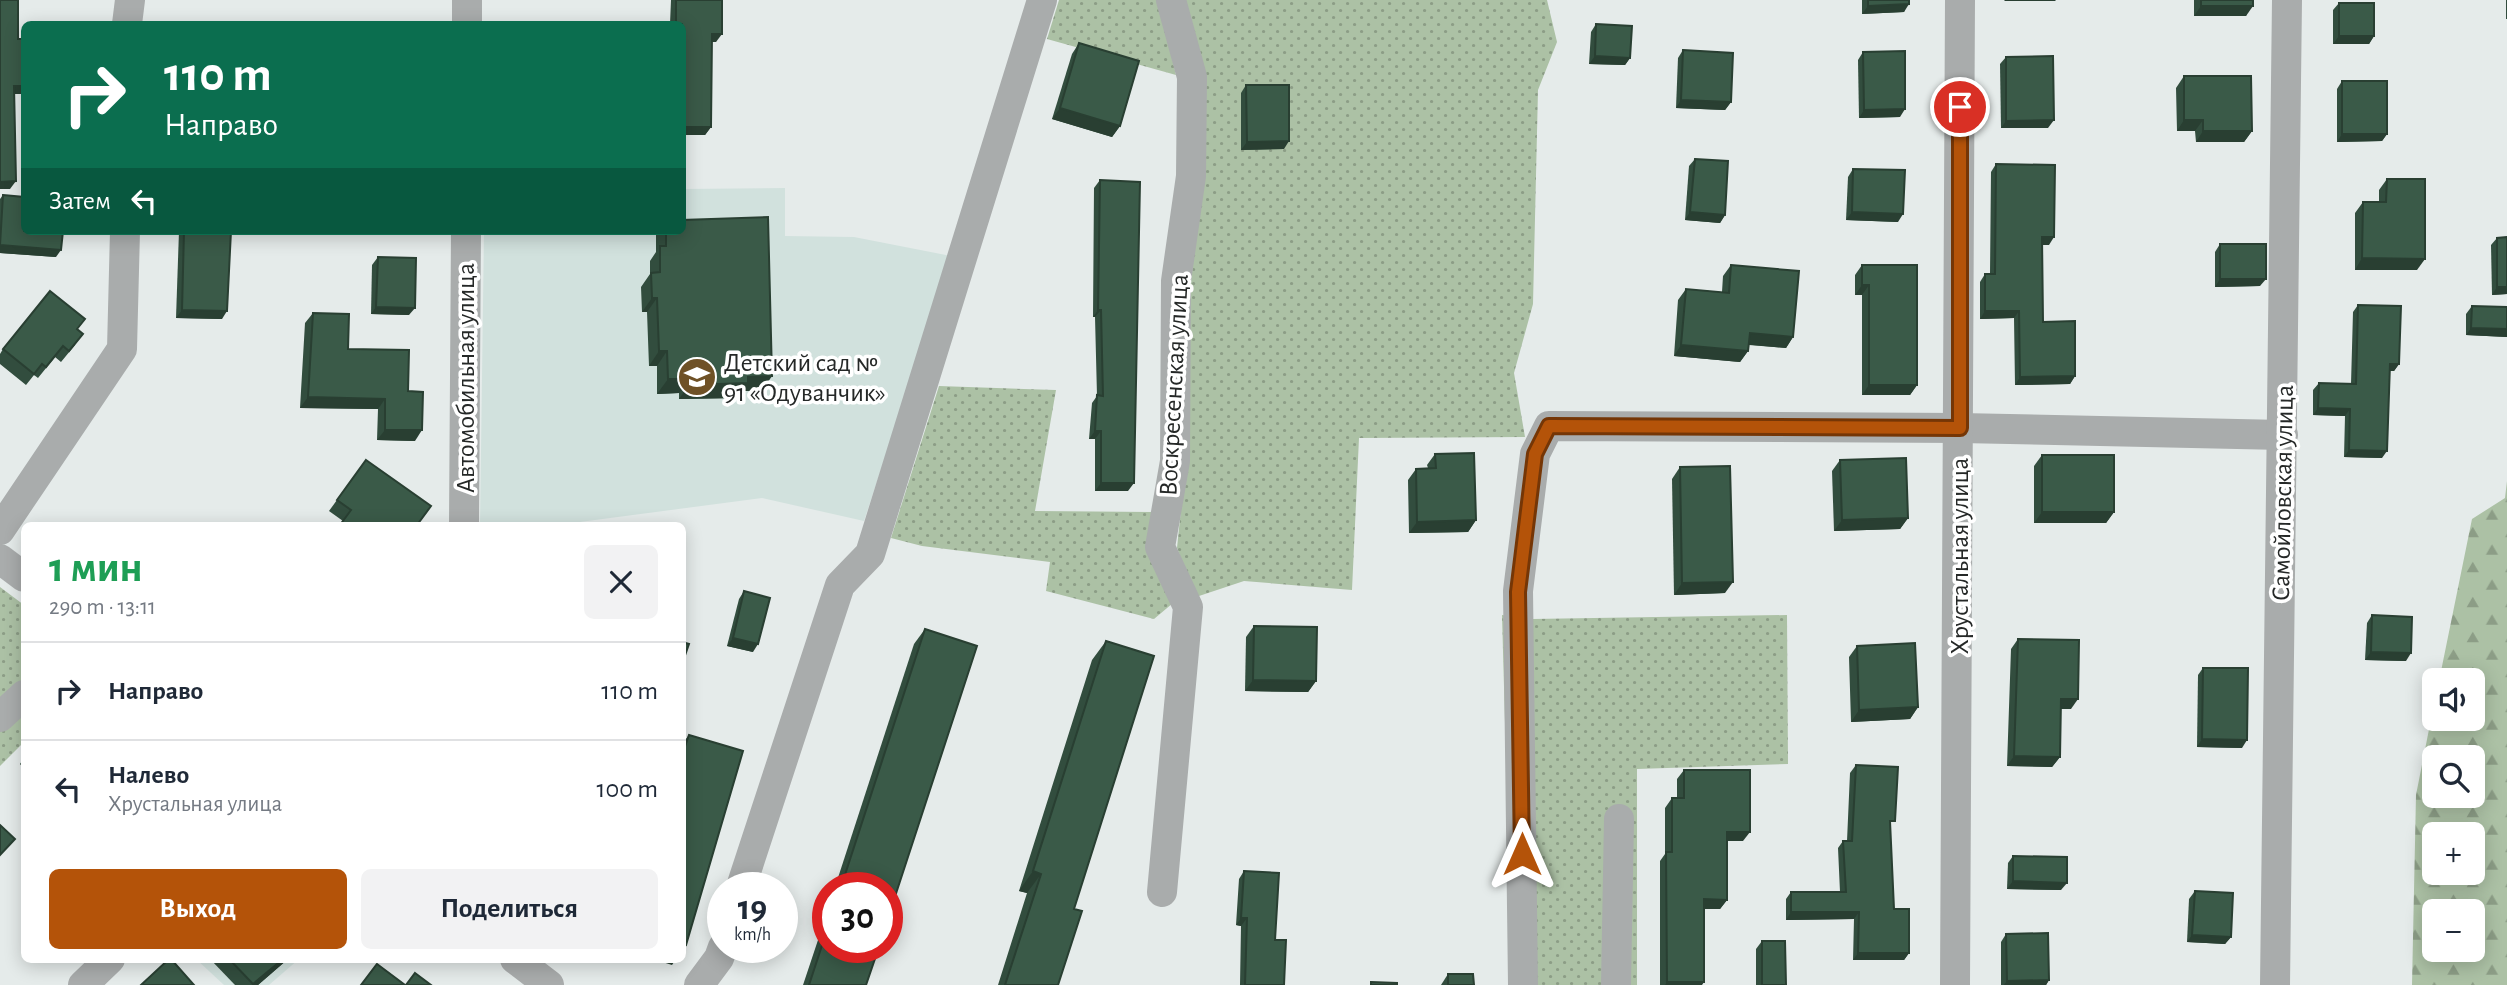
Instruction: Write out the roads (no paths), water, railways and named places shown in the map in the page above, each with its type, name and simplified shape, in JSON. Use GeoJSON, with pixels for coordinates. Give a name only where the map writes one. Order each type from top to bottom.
{"type":"FeatureCollection","features":[{"type":"Feature","properties":{"kind":"street"},"geometry":{"type":"LineString","coordinates":[[127,21],[130,0]]}},
{"type":"Feature","properties":{"kind":"street"},"geometry":{"type":"LineString","coordinates":[[467,0],[467,21]]}},
{"type":"Feature","properties":{"kind":"street"},"geometry":{"type":"LineString","coordinates":[[746,872],[840,585],[870,554],[1042,0]]}},
{"type":"Feature","properties":{"kind":"street","name":"Воскресенская улица"},"geometry":{"type":"LineString","coordinates":[[1162,892],[1188,607],[1160,547],[1175,461],[1176,281],[1191,176],[1192,77],[1171,0]]}},
{"type":"Feature","properties":{"kind":"street","name":"Хрустальная улица"},"geometry":{"type":"LineString","coordinates":[[1955,985],[1960,428],[1960,0]]}},
{"type":"Feature","properties":{"kind":"street","name":"Самойловская улица"},"geometry":{"type":"LineString","coordinates":[[2275,985],[2287,0]]}},
{"type":"Feature","properties":{"kind":"street"},"geometry":{"type":"LineString","coordinates":[[0,530],[122,349],[125,235]]}},
{"type":"Feature","properties":{"kind":"street","name":"Автомобильная улица"},"geometry":{"type":"LineString","coordinates":[[464,522],[466,235]]}},
{"type":"Feature","properties":{"kind":"street"},"geometry":{"type":"LineString","coordinates":[[1523,985],[1518,592],[1535,454],[1549,426],[1960,428],[2283,435]]}},
{"type":"Feature","properties":{"kind":"street"},"geometry":{"type":"LineString","coordinates":[[0,559],[21,575]]}},
{"type":"Feature","properties":{"kind":"street"},"geometry":{"type":"LineString","coordinates":[[0,717],[21,698]]}},
{"type":"Feature","properties":{"kind":"street"},"geometry":{"type":"LineString","coordinates":[[1616,985],[1619,819]]}},
{"type":"Feature","properties":{"kind":"street"},"geometry":{"type":"LineString","coordinates":[[83,985],[106,963]]}},
{"type":"Feature","properties":{"kind":"street"},"geometry":{"type":"LineString","coordinates":[[520,963],[549,985]]}},
{"type":"Feature","properties":{"kind":"street"},"geometry":{"type":"LineString","coordinates":[[699,985],[715,963]]}},
{"type":"Feature","properties":{"kind":"place","name":"Детский сад № 91 «Одуванчик»"},"geometry":{"type":"Point","coordinates":[697,377]}}]}
